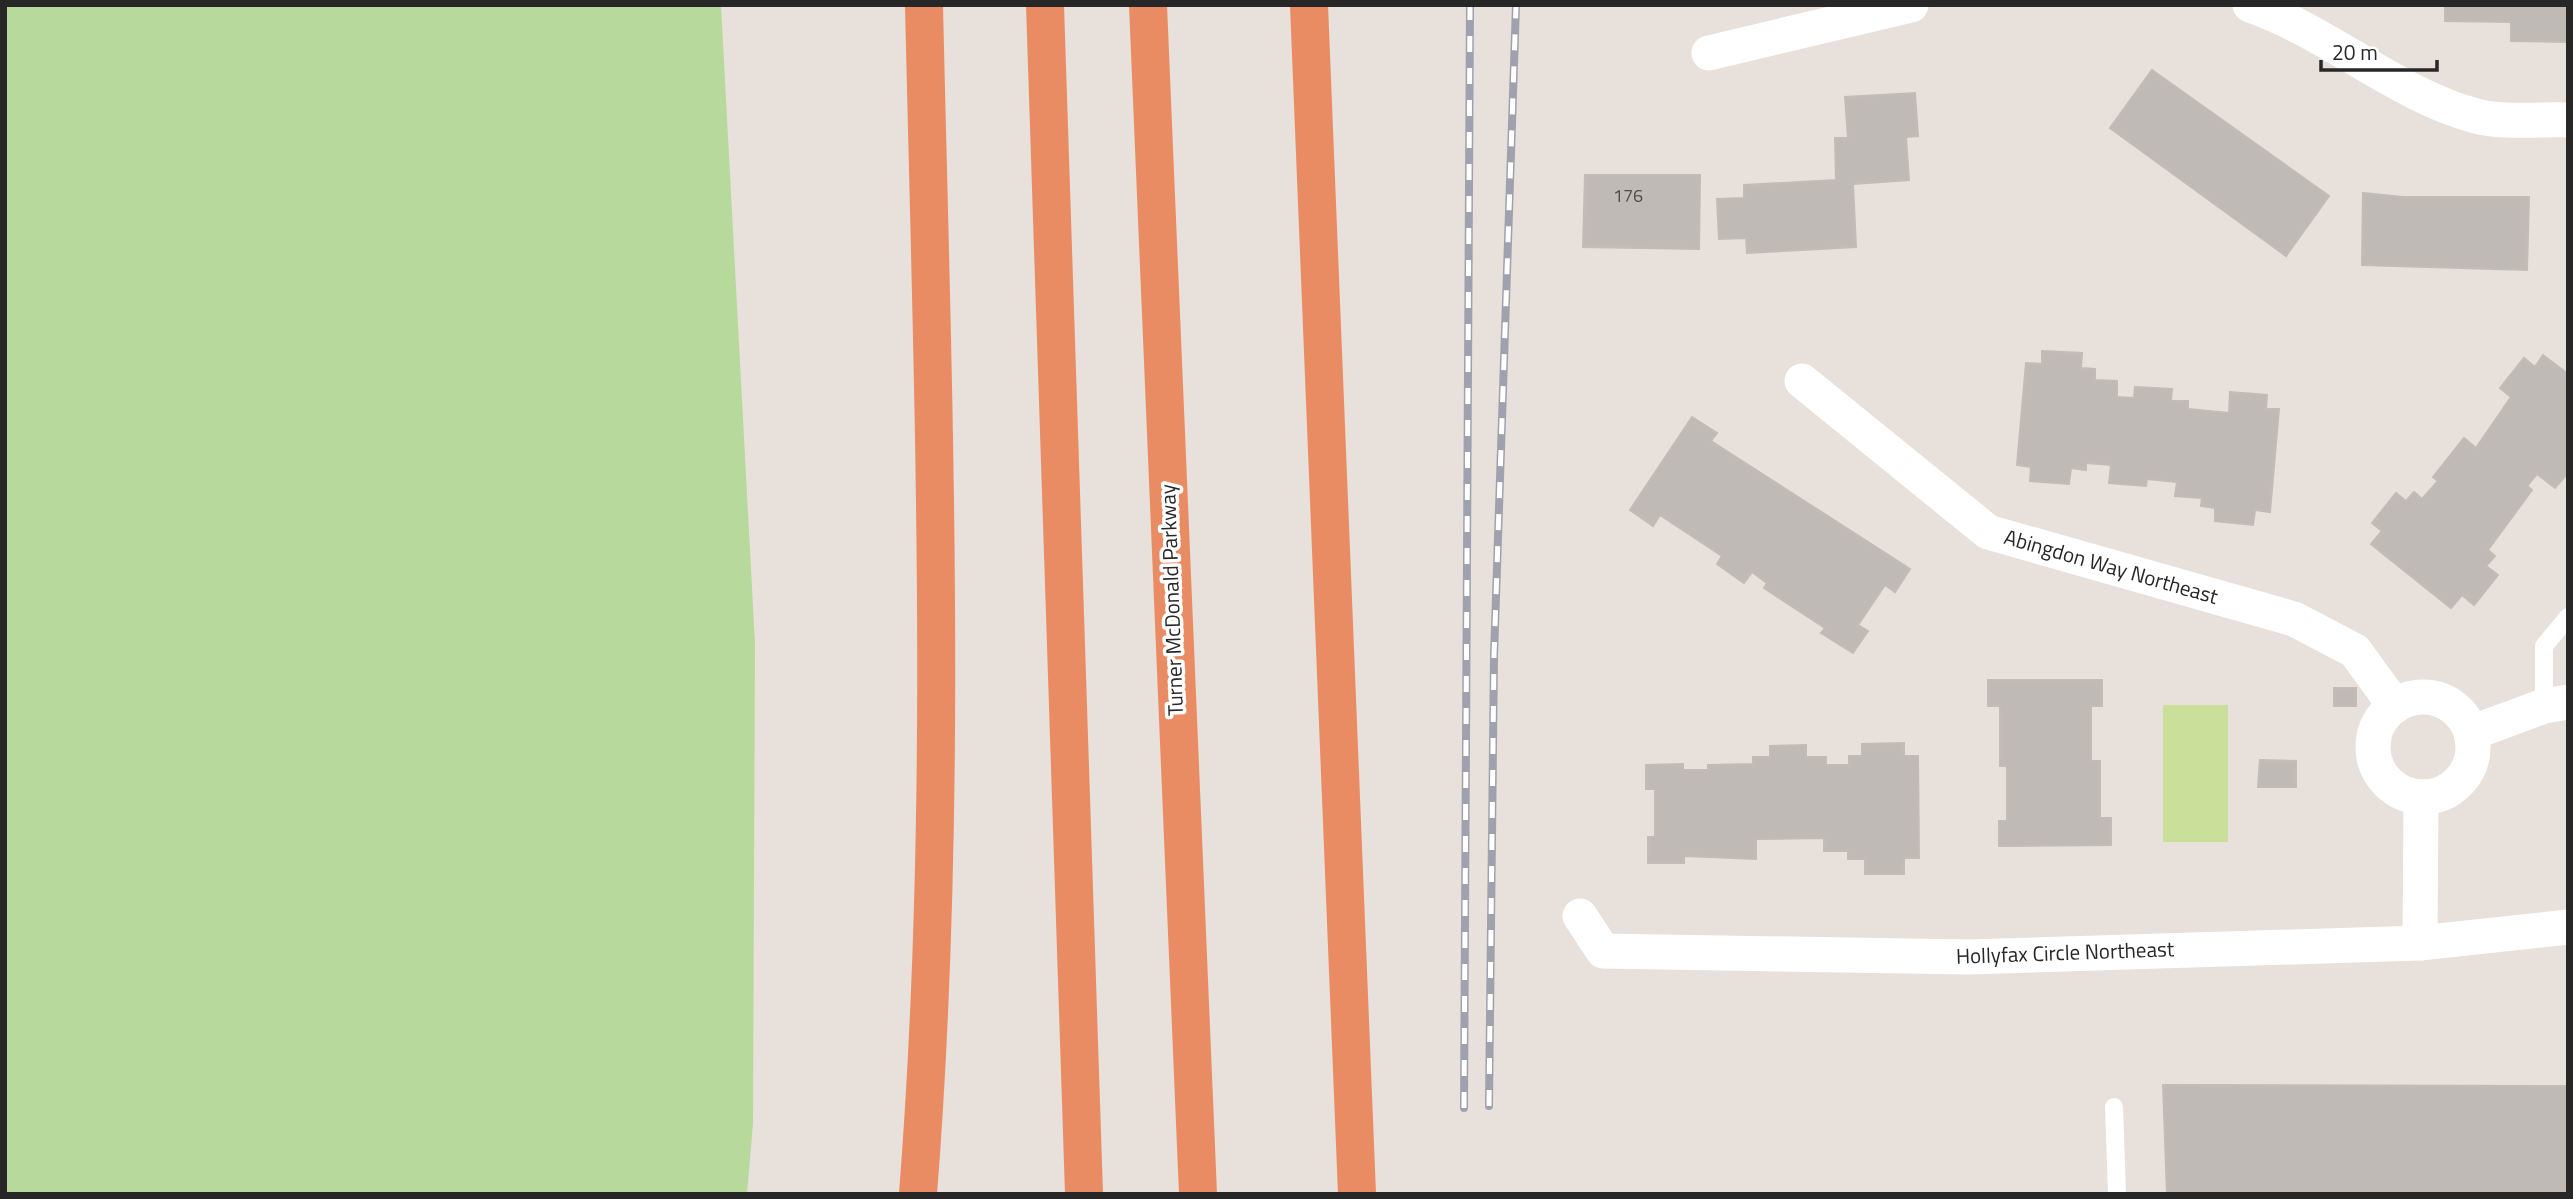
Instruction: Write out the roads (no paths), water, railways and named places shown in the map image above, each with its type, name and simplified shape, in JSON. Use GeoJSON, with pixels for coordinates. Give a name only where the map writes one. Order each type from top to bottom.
{"type":"FeatureCollection","features":[{"type":"Feature","properties":{"kind":"highway"},"geometry":{"type":"LineString","coordinates":[[918,1194],[930,1044],[937,572],[924,5]]}},
{"type":"Feature","properties":{"kind":"highway"},"geometry":{"type":"LineString","coordinates":[[1045,5],[1084,1194]]}},
{"type":"Feature","properties":{"kind":"highway","name":"Turner McDonald Parkway"},"geometry":{"type":"LineString","coordinates":[[1148,5],[1198,1194]]}},
{"type":"Feature","properties":{"kind":"highway"},"geometry":{"type":"LineString","coordinates":[[1309,5],[1357,1194]]}},
{"type":"Feature","properties":{"kind":"highway"},"geometry":{"type":"LineString","coordinates":[[930,1044],[945,1194]]}},
{"type":"Feature","properties":{"kind":"street"},"geometry":{"type":"LineString","coordinates":[[1709,53],[1911,5]]}},
{"type":"Feature","properties":{"kind":"street"},"geometry":{"type":"LineString","coordinates":[[2250,5],[2289,19],[2428,99],[2479,117],[2568,120]]}},
{"type":"Feature","properties":{"kind":"street","name":"Abingdon Way Northeast"},"geometry":{"type":"LineString","coordinates":[[1802,381],[1988,532],[2294,619],[2355,651],[2395,706]]}},
{"type":"Feature","properties":{"kind":"street"},"geometry":{"type":"LineString","coordinates":[[2427,697],[2444,702],[2458,711],[2471,733],[2472,758],[2465,775],[2454,787],[2439,795],[2421,797],[2392,787],[2374,761],[2375,730],[2395,706],[2411,699],[2427,697]]}},
{"type":"Feature","properties":{"kind":"street"},"geometry":{"type":"LineString","coordinates":[[2471,733],[2556,704]]}},
{"type":"Feature","properties":{"kind":"street"},"geometry":{"type":"LineString","coordinates":[[2420,943],[2421,797]]}},
{"type":"Feature","properties":{"kind":"street","name":"Hollyfax Circle Northeast"},"geometry":{"type":"LineString","coordinates":[[1580,916],[1603,951],[1968,957],[2420,943],[2568,927]]}},
{"type":"Feature","properties":{"kind":"lane"},"geometry":{"type":"LineString","coordinates":[[2556,704],[2544,646],[2568,617]]}},
{"type":"Feature","properties":{"kind":"lane"},"geometry":{"type":"LineString","coordinates":[[2114,1107],[2117,1194]]}},
{"type":"Feature","properties":{"kind":"railway"},"geometry":{"type":"LineString","coordinates":[[1464,1108],[1470,5]]}},
{"type":"Feature","properties":{"kind":"railway"},"geometry":{"type":"LineString","coordinates":[[1489,1106],[1494,656],[1516,5]]}}]}
